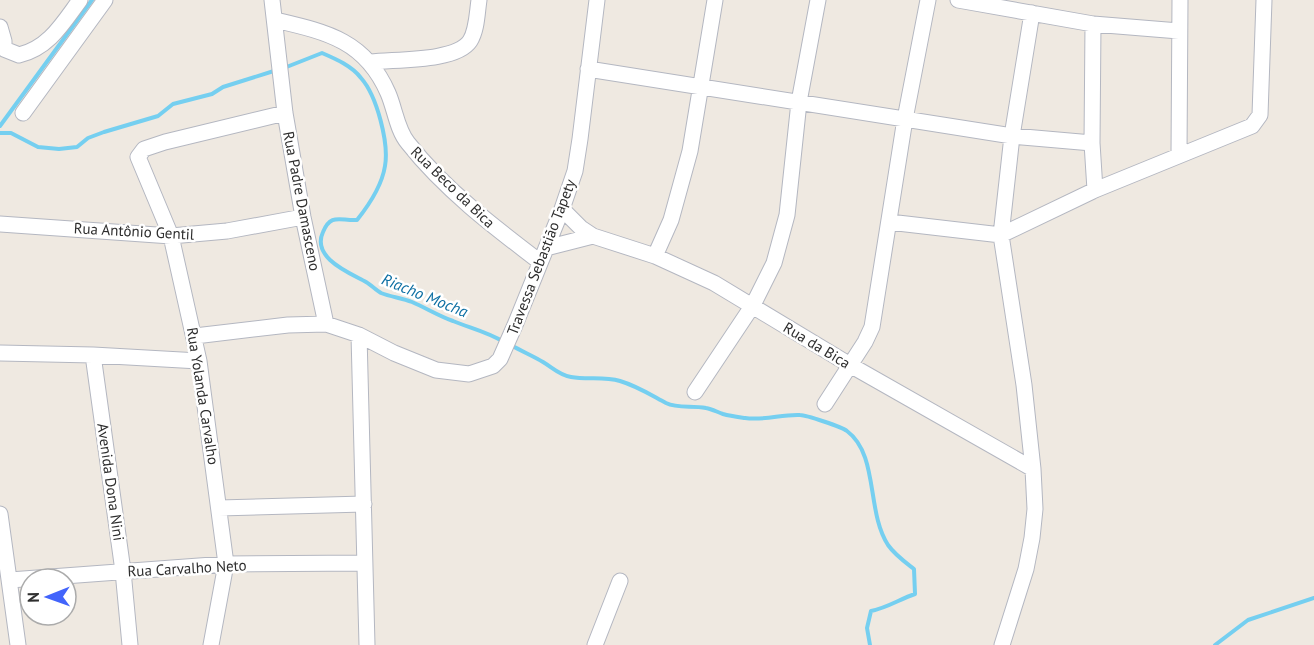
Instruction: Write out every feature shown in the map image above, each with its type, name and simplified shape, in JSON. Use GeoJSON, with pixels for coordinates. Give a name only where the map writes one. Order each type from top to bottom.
{"type":"FeatureCollection","features":[{"type":"Feature","properties":{"kind":"street"},"geometry":{"type":"LineString","coordinates":[[0,27],[4,41],[2,52],[20,55],[38,49],[48,41],[80,0]]}},
{"type":"Feature","properties":{"kind":"street"},"geometry":{"type":"LineString","coordinates":[[23,113],[105,0]]}},
{"type":"Feature","properties":{"kind":"street"},"geometry":{"type":"LineString","coordinates":[[272,0],[275,20]]}},
{"type":"Feature","properties":{"kind":"street"},"geometry":{"type":"LineString","coordinates":[[371,62],[435,56],[463,48],[471,40],[479,0]]}},
{"type":"Feature","properties":{"kind":"street","name":"Travessa Sebastião Tapety"},"geometry":{"type":"LineString","coordinates":[[359,335],[435,370],[469,374],[493,366],[500,359],[562,209],[575,171],[597,0]]}},
{"type":"Feature","properties":{"kind":"street"},"geometry":{"type":"LineString","coordinates":[[655,256],[681,188],[690,151],[715,0]]}},
{"type":"Feature","properties":{"kind":"street"},"geometry":{"type":"LineString","coordinates":[[695,392],[753,305],[774,263],[787,214],[799,102],[818,0]]}},
{"type":"Feature","properties":{"kind":"street"},"geometry":{"type":"LineString","coordinates":[[825,404],[865,342],[872,327],[905,119],[928,0]]}},
{"type":"Feature","properties":{"kind":"street"},"geometry":{"type":"LineString","coordinates":[[958,0],[997,3],[1032,13],[1093,24],[1179,31]]}},
{"type":"Feature","properties":{"kind":"street"},"geometry":{"type":"LineString","coordinates":[[1179,154],[1180,0]]}},
{"type":"Feature","properties":{"kind":"street"},"geometry":{"type":"LineString","coordinates":[[889,222],[1001,235],[1095,190],[1252,126],[1260,116],[1264,0]]}},
{"type":"Feature","properties":{"kind":"street"},"geometry":{"type":"LineString","coordinates":[[1002,645],[1026,569],[1035,509],[1024,385],[1001,235],[1012,136],[1032,13]]}},
{"type":"Feature","properties":{"kind":"street","name":"Rua Padre Damasceno"},"geometry":{"type":"LineString","coordinates":[[275,20],[285,112],[303,217],[326,324]]}},
{"type":"Feature","properties":{"kind":"street","name":"Rua Beco da Bica"},"geometry":{"type":"LineString","coordinates":[[275,20],[310,28],[338,39],[347,43],[371,62],[387,90],[405,140],[420,158],[499,231],[543,255]]}},
{"type":"Feature","properties":{"kind":"street"},"geometry":{"type":"LineString","coordinates":[[1093,24],[1092,143],[1095,190]]}},
{"type":"Feature","properties":{"kind":"street"},"geometry":{"type":"LineString","coordinates":[[588,69],[1012,136],[1092,143]]}},
{"type":"Feature","properties":{"kind":"street","name":"Rua Yolanda Carvalho"},"geometry":{"type":"LineString","coordinates":[[211,645],[226,564],[199,361],[171,236],[141,165],[139,154],[144,149],[165,142],[285,112]]}},
{"type":"Feature","properties":{"kind":"street","name":"Rua da Bica"},"geometry":{"type":"LineString","coordinates":[[562,209],[581,228],[594,236],[655,256],[753,305],[788,329],[1033,470]]}},
{"type":"Feature","properties":{"kind":"street","name":"Rua Antônio Gentil"},"geometry":{"type":"LineString","coordinates":[[0,224],[171,236],[226,231],[303,217]]}},
{"type":"Feature","properties":{"kind":"street"},"geometry":{"type":"LineString","coordinates":[[543,255],[594,236]]}},
{"type":"Feature","properties":{"kind":"street"},"geometry":{"type":"LineString","coordinates":[[195,336],[288,325],[326,324],[359,335],[367,645]]}},
{"type":"Feature","properties":{"kind":"street"},"geometry":{"type":"LineString","coordinates":[[0,353],[199,361]]}},
{"type":"Feature","properties":{"kind":"street","name":"Avenida Dona Nini"},"geometry":{"type":"LineString","coordinates":[[93,355],[123,571],[130,645]]}},
{"type":"Feature","properties":{"kind":"street"},"geometry":{"type":"LineString","coordinates":[[219,508],[364,504]]}},
{"type":"Feature","properties":{"kind":"street"},"geometry":{"type":"LineString","coordinates":[[0,514],[1,536],[10,580],[18,645]]}},
{"type":"Feature","properties":{"kind":"street","name":"Rua Carvalho Neto"},"geometry":{"type":"LineString","coordinates":[[10,580],[226,564],[365,563]]}},
{"type":"Feature","properties":{"kind":"street"},"geometry":{"type":"LineString","coordinates":[[595,645],[621,581]]}},
{"type":"Feature","properties":{"kind":"waterway"},"geometry":{"type":"LineString","coordinates":[[0,126],[92,0]]}},
{"type":"Feature","properties":{"kind":"waterway","name":"Riacho Mocha"},"geometry":{"type":"LineString","coordinates":[[284,68],[322,53],[338,60],[353,70],[367,86],[377,108],[383,133],[386,156],[378,187],[357,220],[337,219],[326,226],[321,241],[322,250],[327,257],[381,293],[412,302],[504,342]]}},
{"type":"Feature","properties":{"kind":"waterway","name":"Riacho Mocha"},"geometry":{"type":"LineString","coordinates":[[0,133],[11,133],[38,147],[59,149],[77,147],[88,138],[158,116],[173,104],[212,94],[223,87],[277,70]]}},
{"type":"Feature","properties":{"kind":"waterway","name":"Riacho Mocha"},"geometry":{"type":"LineString","coordinates":[[511,345],[563,375],[620,381],[671,405],[706,408],[726,415],[752,419],[804,416],[847,431],[857,441],[864,454],[881,531],[891,549],[914,569],[915,594],[871,611],[867,628],[870,645]]}},
{"type":"Feature","properties":{"kind":"waterway"},"geometry":{"type":"LineString","coordinates":[[1215,645],[1248,620],[1314,598]]}}]}
